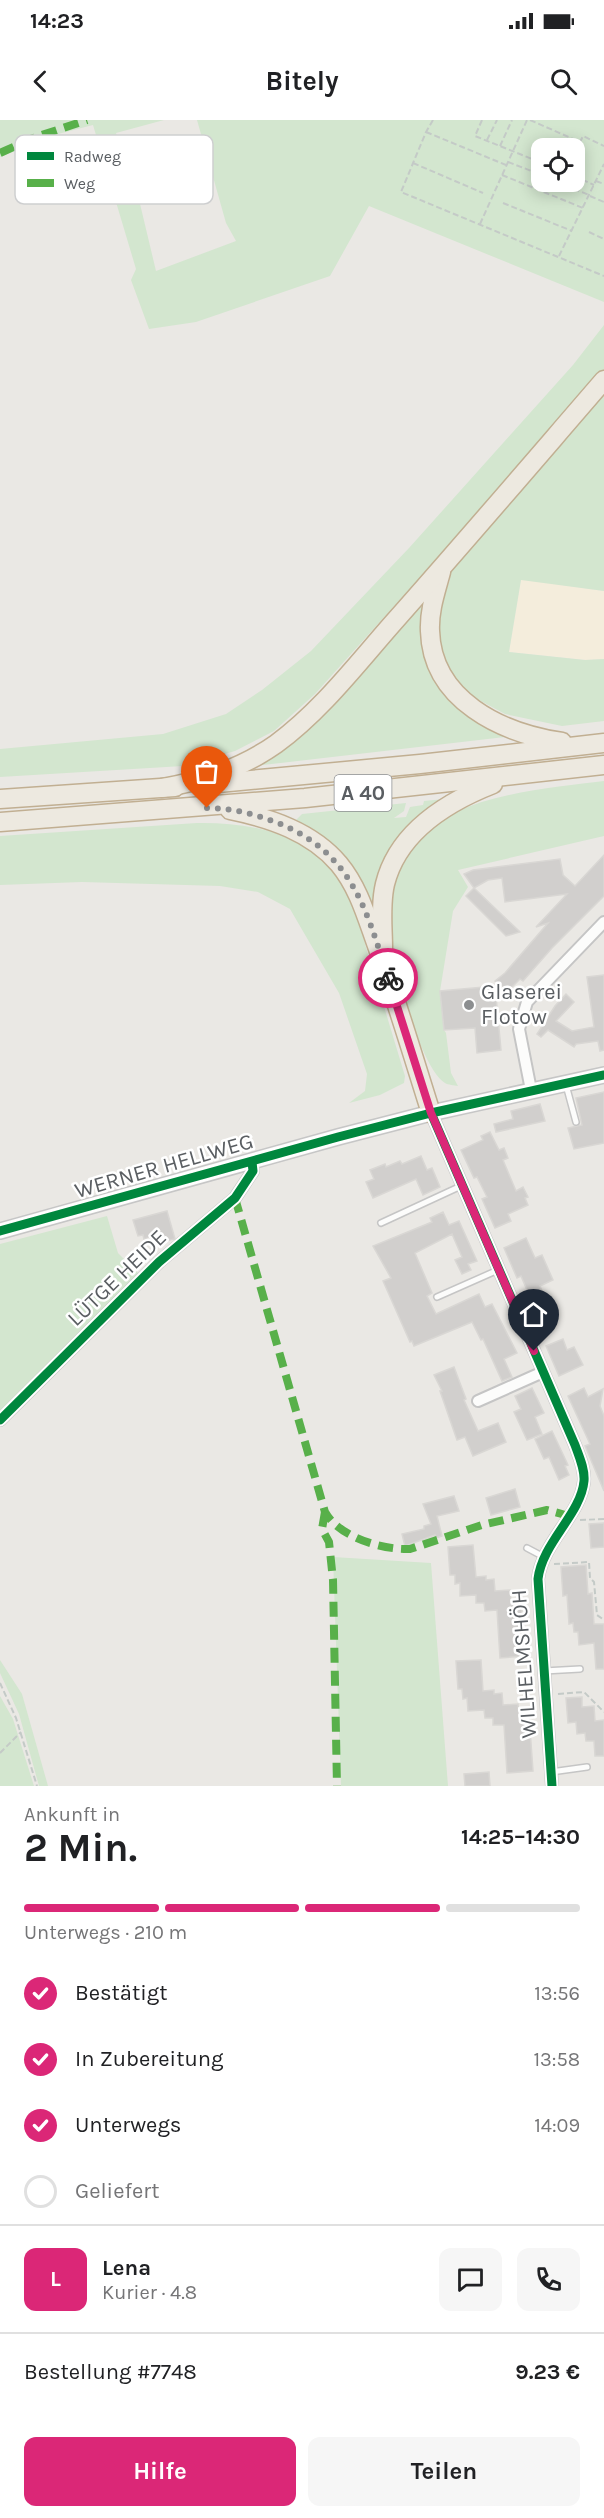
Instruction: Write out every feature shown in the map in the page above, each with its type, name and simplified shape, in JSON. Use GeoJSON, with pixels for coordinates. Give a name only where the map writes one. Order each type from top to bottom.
{"type":"FeatureCollection","features":[{"type":"Feature","properties":{"kind":"highway"},"geometry":{"type":"LineString","coordinates":[[162,788],[195,782],[231,769],[274,745],[292,731],[323,701],[442,568],[604,380]]}},
{"type":"Feature","properties":{"kind":"highway"},"geometry":{"type":"LineString","coordinates":[[442,568],[431,611],[430,638],[435,661],[441,674],[459,697],[484,716],[518,731],[559,742],[604,743]]}},
{"type":"Feature","properties":{"kind":"highway","name":"A 40"},"geometry":{"type":"LineString","coordinates":[[0,799],[162,788],[408,766],[604,743]]}},
{"type":"Feature","properties":{"kind":"highway","name":"A 40"},"geometry":{"type":"LineString","coordinates":[[0,822],[193,808],[604,765]]}},
{"type":"Feature","properties":{"kind":"highway"},"geometry":{"type":"LineString","coordinates":[[383,963],[385,885],[395,858],[404,844],[429,819],[461,799],[495,783],[532,774]]}},
{"type":"Feature","properties":{"kind":"highway"},"geometry":{"type":"LineString","coordinates":[[193,808],[222,808],[260,817],[288,828],[316,843],[338,864],[354,885],[383,963],[431,1113]]}},
{"type":"Feature","properties":{"kind":"main road","name":"WERNER HELLWEG"},"geometry":{"type":"LineString","coordinates":[[0,1231],[431,1113],[604,1076]]}},
{"type":"Feature","properties":{"kind":"street"},"geometry":{"type":"LineString","coordinates":[[531,1090],[519,1029],[527,1002],[604,922]]}},
{"type":"Feature","properties":{"kind":"street","name":"WILHELMSHÖH"},"geometry":{"type":"LineString","coordinates":[[431,1113],[575,1445],[584,1471],[584,1483],[578,1500],[538,1579],[552,1786]]}},
{"type":"Feature","properties":{"kind":"street","name":"LÜTGE HEIDE"},"geometry":{"type":"LineString","coordinates":[[0,1420],[159,1262],[235,1198],[253,1171],[252,1162]]}},
{"type":"Feature","properties":{"kind":"street"},"geometry":{"type":"LineString","coordinates":[[478,1401],[543,1372]]}},
{"type":"Feature","properties":{"kind":"lane"},"geometry":{"type":"LineString","coordinates":[[566,1083],[576,1122]]}},
{"type":"Feature","properties":{"kind":"lane"},"geometry":{"type":"LineString","coordinates":[[381,1223],[461,1186]]}},
{"type":"Feature","properties":{"kind":"lane"},"geometry":{"type":"LineString","coordinates":[[437,1297],[498,1270]]}},
{"type":"Feature","properties":{"kind":"lane"},"geometry":{"type":"LineString","coordinates":[[527,1548],[548,1560]]}},
{"type":"Feature","properties":{"kind":"lane"},"geometry":{"type":"LineString","coordinates":[[544,1671],[580,1669]]}},
{"type":"Feature","properties":{"kind":"lane"},"geometry":{"type":"LineString","coordinates":[[551,1772],[587,1767]]}},
{"type":"Feature","properties":{"kind":"path"},"geometry":{"type":"LineString","coordinates":[[433,120],[401,192],[604,276]]}},
{"type":"Feature","properties":{"kind":"path"},"geometry":{"type":"LineString","coordinates":[[482,120],[475,135],[531,158]]}},
{"type":"Feature","properties":{"kind":"path"},"geometry":{"type":"LineString","coordinates":[[487,140],[497,120]]}},
{"type":"Feature","properties":{"kind":"path"},"geometry":{"type":"LineString","coordinates":[[500,146],[512,120]]}},
{"type":"Feature","properties":{"kind":"path"},"geometry":{"type":"LineString","coordinates":[[480,224],[529,120],[580,142],[583,135],[604,146]]}},
{"type":"Feature","properties":{"kind":"path"},"geometry":{"type":"LineString","coordinates":[[426,132],[531,171]]}},
{"type":"Feature","properties":{"kind":"path"},"geometry":{"type":"LineString","coordinates":[[413,163],[483,193]]}},
{"type":"Feature","properties":{"kind":"path"},"geometry":{"type":"LineString","coordinates":[[560,256],[604,164]]}},
{"type":"Feature","properties":{"kind":"path"},"geometry":{"type":"LineString","coordinates":[[502,174],[583,208]]}},
{"type":"Feature","properties":{"kind":"path"},"geometry":{"type":"LineString","coordinates":[[585,181],[594,185]]}},
{"type":"Feature","properties":{"kind":"path"},"geometry":{"type":"LineString","coordinates":[[596,181],[604,184]]}},
{"type":"Feature","properties":{"kind":"path"},"geometry":{"type":"LineString","coordinates":[[582,192],[604,202]]}},
{"type":"Feature","properties":{"kind":"path"},"geometry":{"type":"LineString","coordinates":[[503,203],[572,231]]}},
{"type":"Feature","properties":{"kind":"path"},"geometry":{"type":"LineString","coordinates":[[589,232],[604,239]]}},
{"type":"Feature","properties":{"kind":"path"},"geometry":{"type":"LineString","coordinates":[[577,1520],[604,1519]]}},
{"type":"Feature","properties":{"kind":"path"},"geometry":{"type":"LineString","coordinates":[[548,1560],[589,1562],[590,1578],[594,1582],[597,1615],[604,1620]]}},
{"type":"Feature","properties":{"kind":"path"},"geometry":{"type":"LineString","coordinates":[[0,1683],[21,1732],[37,1786]]}},
{"type":"Feature","properties":{"kind":"path"},"geometry":{"type":"LineString","coordinates":[[556,1694],[584,1692],[604,1712]]}},
{"type":"Feature","properties":{"kind":"path"},"geometry":{"type":"LineString","coordinates":[[0,1753],[21,1732]]}},
{"type":"Feature","properties":{"kind":"shaded area"},"geometry":{"type":"Polygon","coordinates":[[[521,579],[604,591],[604,659],[586,660],[509,652],[521,579]]]}},
{"type":"Feature","properties":{"kind":"green space"},"geometry":{"type":"Polygon","coordinates":[[[0,120],[164,120],[116,133],[117,135],[96,135],[93,125],[55,135],[15,135],[15,151],[0,157],[0,120]]]}},
{"type":"Feature","properties":{"kind":"green space"},"geometry":{"type":"Polygon","coordinates":[[[197,120],[604,120],[604,302],[369,206],[330,276],[196,322],[149,329],[131,280],[136,269],[117,204],[140,204],[156,271],[236,241],[226,223],[213,177],[213,135],[201,135],[197,120]]]}},
{"type":"Feature","properties":{"kind":"green space"},"geometry":{"type":"Polygon","coordinates":[[[604,325],[604,591],[521,580],[509,652],[585,660],[604,659],[604,721],[562,726],[505,714],[466,693],[447,668],[439,644],[437,616],[450,580],[430,566],[315,694],[274,731],[235,751],[183,766],[0,777],[0,749],[163,734],[226,714],[262,690],[311,651],[409,548],[573,365],[604,325]]]}},
{"type":"Feature","properties":{"kind":"green space"},"geometry":{"type":"Polygon","coordinates":[[[423,598],[422,643],[430,672],[437,685],[457,708],[505,737],[246,767],[272,755],[302,736],[423,598]]]}},
{"type":"Feature","properties":{"kind":"green space"},"geometry":{"type":"Polygon","coordinates":[[[604,781],[604,836],[458,870],[468,887],[453,911],[440,991],[451,1073],[458,1086],[446,1084],[434,1072],[414,1028],[405,1001],[393,946],[389,907],[394,882],[404,858],[413,844],[429,828],[450,814],[474,804],[528,791],[604,781]]]}},
{"type":"Feature","properties":{"kind":"green space"},"geometry":{"type":"Polygon","coordinates":[[[455,798],[424,815],[375,915],[294,822],[302,814],[406,803],[404,811],[394,818],[406,817],[410,807],[423,805],[424,801],[455,798]]]}},
{"type":"Feature","properties":{"kind":"green space"},"geometry":{"type":"Polygon","coordinates":[[[197,823],[240,825],[281,835],[317,855],[333,869],[350,894],[356,911],[405,1076],[404,1083],[380,1095],[349,1103],[365,1091],[367,1074],[339,993],[290,909],[258,892],[220,886],[82,882],[0,885],[0,836],[197,823]]]}},
{"type":"Feature","properties":{"kind":"green space"},"geometry":{"type":"Polygon","coordinates":[[[107,1216],[118,1253],[139,1274],[0,1416],[0,1244],[107,1216]]]}},
{"type":"Feature","properties":{"kind":"green space"},"geometry":{"type":"Polygon","coordinates":[[[333,1557],[431,1563],[448,1786],[341,1786],[333,1557]]]}},
{"type":"Feature","properties":{"kind":"green space"},"geometry":{"type":"Polygon","coordinates":[[[0,1660],[22,1694],[48,1786],[39,1786],[19,1714],[0,1673],[0,1660]]]}},
{"type":"Feature","properties":{"kind":"green space"},"geometry":{"type":"Polygon","coordinates":[[[0,1696],[13,1719],[34,1786],[0,1786],[0,1696]]]}},
{"type":"Feature","properties":{"kind":"building"},"geometry":{"type":"Polygon","coordinates":[[[604,855],[604,896],[523,981],[520,979],[507,992],[495,981],[505,973],[548,923],[536,927],[567,894],[505,902],[502,878],[488,880],[474,888],[464,874],[473,870],[560,859],[563,875],[575,886],[604,855]]]}},
{"type":"Feature","properties":{"kind":"building"},"geometry":{"type":"Polygon","coordinates":[[[474,888],[520,932],[506,936],[466,896],[474,888]]]}},
{"type":"Feature","properties":{"kind":"building"},"geometry":{"type":"Polygon","coordinates":[[[604,975],[604,1050],[600,1051],[598,1041],[576,1044],[574,1047],[548,1030],[541,1037],[537,1034],[555,1006],[566,994],[574,1002],[556,1021],[572,1031],[594,1027],[587,977],[604,975]]]}},
{"type":"Feature","properties":{"kind":"building","name":"Glaserei Flotow"},"geometry":{"type":"Polygon","coordinates":[[[495,986],[501,1050],[477,1053],[475,1028],[444,1030],[440,991],[495,986]]]}},
{"type":"Feature","properties":{"kind":"building"},"geometry":{"type":"Polygon","coordinates":[[[604,1092],[604,1143],[574,1149],[568,1128],[582,1125],[576,1098],[604,1092]]]}},
{"type":"Feature","properties":{"kind":"building"},"geometry":{"type":"Polygon","coordinates":[[[540,1104],[545,1121],[496,1132],[494,1124],[513,1119],[511,1111],[540,1104]]]}},
{"type":"Feature","properties":{"kind":"building"},"geometry":{"type":"Polygon","coordinates":[[[490,1132],[499,1150],[504,1148],[508,1158],[503,1160],[516,1191],[523,1187],[528,1197],[525,1198],[528,1205],[508,1214],[511,1221],[495,1228],[482,1199],[487,1197],[477,1177],[474,1178],[461,1150],[483,1140],[481,1136],[490,1132]]]}},
{"type":"Feature","properties":{"kind":"building"},"geometry":{"type":"Polygon","coordinates":[[[421,1156],[427,1170],[432,1168],[440,1187],[423,1195],[416,1179],[373,1198],[366,1182],[374,1179],[370,1170],[400,1161],[402,1164],[421,1156]]]}},
{"type":"Feature","properties":{"kind":"building"},"geometry":{"type":"Polygon","coordinates":[[[167,1211],[175,1239],[165,1241],[163,1234],[144,1239],[143,1235],[138,1236],[133,1220],[167,1211]]]}},
{"type":"Feature","properties":{"kind":"building"},"geometry":{"type":"Polygon","coordinates":[[[443,1212],[449,1225],[459,1221],[477,1261],[468,1264],[471,1270],[462,1274],[455,1260],[462,1257],[452,1234],[415,1253],[432,1293],[427,1296],[436,1314],[479,1294],[485,1307],[492,1304],[517,1353],[504,1359],[512,1377],[502,1381],[483,1339],[481,1340],[472,1322],[414,1346],[412,1341],[410,1342],[383,1281],[391,1278],[373,1246],[432,1222],[430,1218],[443,1212]]]}},
{"type":"Feature","properties":{"kind":"building"},"geometry":{"type":"Polygon","coordinates":[[[526,1238],[535,1258],[542,1255],[553,1280],[540,1286],[554,1321],[538,1327],[525,1297],[529,1295],[521,1276],[517,1278],[504,1248],[526,1238]]]}},
{"type":"Feature","properties":{"kind":"building"},"geometry":{"type":"Polygon","coordinates":[[[563,1339],[567,1350],[574,1347],[583,1365],[559,1376],[546,1346],[563,1339]]]}},
{"type":"Feature","properties":{"kind":"building"},"geometry":{"type":"Polygon","coordinates":[[[454,1367],[466,1399],[464,1400],[478,1431],[498,1423],[506,1442],[473,1456],[465,1437],[457,1440],[440,1391],[442,1391],[434,1375],[454,1367]]]}},
{"type":"Feature","properties":{"kind":"building"},"geometry":{"type":"Polygon","coordinates":[[[532,1388],[544,1413],[535,1417],[542,1434],[527,1440],[514,1412],[521,1409],[515,1396],[532,1388]]]}},
{"type":"Feature","properties":{"kind":"building"},"geometry":{"type":"Polygon","coordinates":[[[584,1388],[588,1397],[603,1389],[600,1406],[604,1416],[604,1491],[585,1446],[590,1444],[568,1396],[584,1388]]]}},
{"type":"Feature","properties":{"kind":"building"},"geometry":{"type":"Polygon","coordinates":[[[552,1431],[568,1465],[565,1466],[569,1475],[559,1480],[549,1457],[544,1459],[535,1439],[552,1431]]]}},
{"type":"Feature","properties":{"kind":"building"},"geometry":{"type":"Polygon","coordinates":[[[515,1489],[520,1507],[491,1515],[486,1498],[515,1489]]]}},
{"type":"Feature","properties":{"kind":"building"},"geometry":{"type":"Polygon","coordinates":[[[454,1496],[459,1511],[437,1516],[442,1536],[436,1538],[435,1535],[405,1546],[402,1534],[424,1529],[424,1526],[431,1524],[423,1504],[454,1496]]]}},
{"type":"Feature","properties":{"kind":"building"},"geometry":{"type":"Polygon","coordinates":[[[604,1523],[604,1547],[591,1548],[589,1524],[604,1523]]]}},
{"type":"Feature","properties":{"kind":"building"},"geometry":{"type":"Polygon","coordinates":[[[473,1545],[476,1577],[486,1576],[486,1580],[494,1579],[495,1591],[510,1590],[511,1602],[521,1601],[525,1656],[500,1658],[497,1610],[485,1611],[484,1603],[476,1603],[476,1595],[460,1596],[460,1583],[455,1584],[455,1575],[450,1575],[448,1547],[473,1545]]]}},
{"type":"Feature","properties":{"kind":"building"},"geometry":{"type":"Polygon","coordinates":[[[586,1565],[588,1594],[592,1593],[594,1624],[604,1624],[604,1669],[596,1669],[594,1643],[579,1645],[578,1632],[574,1632],[573,1623],[569,1624],[567,1595],[563,1596],[561,1567],[586,1565]]]}},
{"type":"Feature","properties":{"kind":"building"},"geometry":{"type":"Polygon","coordinates":[[[481,1660],[483,1691],[494,1690],[494,1694],[502,1693],[503,1705],[518,1704],[519,1716],[529,1715],[533,1771],[507,1773],[504,1725],[493,1725],[493,1718],[485,1718],[484,1710],[468,1711],[467,1698],[463,1699],[462,1689],[458,1689],[456,1661],[481,1660]]]}},
{"type":"Feature","properties":{"kind":"building"},"geometry":{"type":"Polygon","coordinates":[[[582,1697],[582,1707],[594,1706],[595,1721],[604,1720],[604,1756],[595,1756],[594,1741],[586,1741],[585,1733],[577,1734],[576,1722],[568,1723],[566,1698],[582,1697]]]}},
{"type":"Feature","properties":{"kind":"building"},"geometry":{"type":"Polygon","coordinates":[[[489,1772],[490,1786],[465,1786],[464,1774],[489,1772]]]}},
{"type":"Feature","properties":{"kind":"marked path"},"geometry":{"type":"LineString","coordinates":[[42,135],[87,120]]}},
{"type":"Feature","properties":{"kind":"marked path"},"geometry":{"type":"LineString","coordinates":[[0,153],[15,146]]}},
{"type":"Feature","properties":{"kind":"marked path"},"geometry":{"type":"LineString","coordinates":[[235,1198],[325,1512],[332,1521],[362,1540],[387,1547],[410,1549],[482,1525],[547,1510],[569,1516]]}},
{"type":"Feature","properties":{"kind":"marked path"},"geometry":{"type":"LineString","coordinates":[[325,1512],[322,1529],[329,1542],[333,1580],[337,1786]]}},
{"type":"Feature","properties":{"kind":"cycle path"},"geometry":{"type":"LineString","coordinates":[[0,1231],[338,1137],[431,1113],[604,1075]]}},
{"type":"Feature","properties":{"kind":"cycle path"},"geometry":{"type":"LineString","coordinates":[[431,1113],[575,1445],[584,1472],[584,1481],[576,1505],[546,1553],[538,1579],[552,1786]]}},
{"type":"Feature","properties":{"kind":"cycle path"},"geometry":{"type":"LineString","coordinates":[[0,1420],[159,1262],[235,1198],[253,1171],[252,1162]]}},
{"type":"Feature","properties":{"kind":"way so far"},"geometry":{"type":"LineString","coordinates":[[207,808],[231,810],[260,817],[299,833],[328,853],[354,885],[388,978]]}},
{"type":"Feature","properties":{"kind":"place","name":"Glaserei Flotow"},"geometry":{"type":"Point","coordinates":[469,1005]}},
{"type":"Feature","properties":{"kind":"route"},"geometry":{"type":"LineString","coordinates":[[388,978],[431,1113],[534,1351]]}}]}
